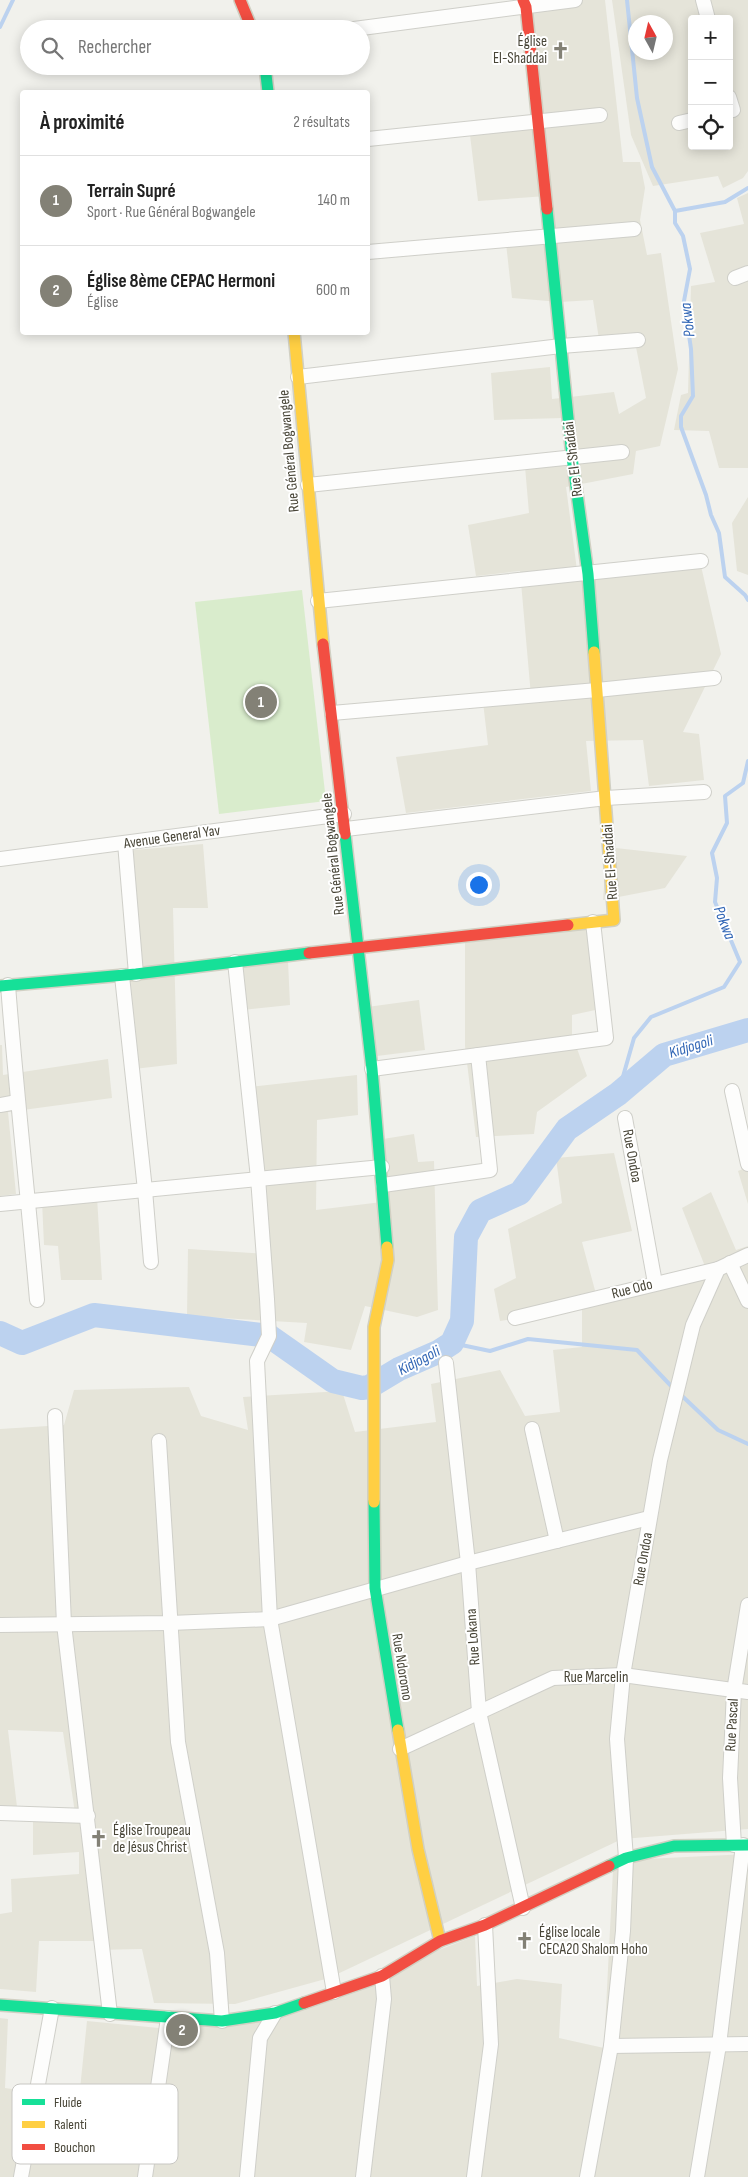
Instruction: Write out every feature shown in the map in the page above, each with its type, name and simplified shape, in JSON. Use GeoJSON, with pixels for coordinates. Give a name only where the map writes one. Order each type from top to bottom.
{"type":"FeatureCollection","features":[{"type":"Feature","properties":{"kind":"street"},"geometry":{"type":"LineString","coordinates":[[240,0],[248,20]]}},
{"type":"Feature","properties":{"kind":"street"},"geometry":{"type":"LineString","coordinates":[[370,27],[525,4],[575,0]]}},
{"type":"Feature","properties":{"kind":"street"},"geometry":{"type":"LineString","coordinates":[[704,0],[707,15]]}},
{"type":"Feature","properties":{"kind":"street","name":"Rue El-Shaddai"},"geometry":{"type":"LineString","coordinates":[[525,4],[539,122],[572,457],[588,574],[598,690],[614,920],[593,922]]}},
{"type":"Feature","properties":{"kind":"street"},"geometry":{"type":"LineString","coordinates":[[266,75],[268,90]]}},
{"type":"Feature","properties":{"kind":"street"},"geometry":{"type":"LineString","coordinates":[[370,139],[600,116]]}},
{"type":"Feature","properties":{"kind":"street"},"geometry":{"type":"LineString","coordinates":[[370,252],[634,229]]}},
{"type":"Feature","properties":{"kind":"street","name":"Rue Général Bogwangele"},"geometry":{"type":"LineString","coordinates":[[294,335],[318,601],[346,829],[357,947],[382,1167],[388,1260],[374,1327],[372,1372],[374,1394]]}},
{"type":"Feature","properties":{"kind":"street"},"geometry":{"type":"LineString","coordinates":[[298,377],[561,346],[638,340]]}},
{"type":"Feature","properties":{"kind":"street"},"geometry":{"type":"LineString","coordinates":[[308,486],[622,452]]}},
{"type":"Feature","properties":{"kind":"street"},"geometry":{"type":"LineString","coordinates":[[318,601],[701,561]]}},
{"type":"Feature","properties":{"kind":"street"},"geometry":{"type":"LineString","coordinates":[[332,713],[714,678]]}},
{"type":"Feature","properties":{"kind":"street"},"geometry":{"type":"LineString","coordinates":[[346,829],[606,798],[704,792]]}},
{"type":"Feature","properties":{"kind":"street","name":"Avenue General Yav"},"geometry":{"type":"LineString","coordinates":[[0,859],[344,814]]}},
{"type":"Feature","properties":{"kind":"street"},"geometry":{"type":"LineString","coordinates":[[126,843],[129,975],[151,1262]]}},
{"type":"Feature","properties":{"kind":"street"},"geometry":{"type":"LineString","coordinates":[[37,1300],[29,1201],[4,986],[129,975],[357,947],[593,922],[606,1038],[372,1069]]}},
{"type":"Feature","properties":{"kind":"street"},"geometry":{"type":"LineString","coordinates":[[235,962],[258,1178],[268,1336],[257,1361],[270,1619],[334,1992]]}},
{"type":"Feature","properties":{"kind":"street"},"geometry":{"type":"LineString","coordinates":[[383,1185],[490,1170],[478,1056]]}},
{"type":"Feature","properties":{"kind":"street"},"geometry":{"type":"LineString","coordinates":[[732,1091],[748,1164]]}},
{"type":"Feature","properties":{"kind":"street"},"geometry":{"type":"LineString","coordinates":[[0,1104],[17,1102]]}},
{"type":"Feature","properties":{"kind":"street","name":"Rue Ondoa"},"geometry":{"type":"LineString","coordinates":[[625,1118],[655,1283]]}},
{"type":"Feature","properties":{"kind":"street"},"geometry":{"type":"LineString","coordinates":[[0,1204],[382,1167]]}},
{"type":"Feature","properties":{"kind":"street","name":"Rue Odo"},"geometry":{"type":"LineString","coordinates":[[515,1318],[724,1266],[748,1255]]}},
{"type":"Feature","properties":{"kind":"street"},"geometry":{"type":"LineString","coordinates":[[724,1266],[748,1301]]}},
{"type":"Feature","properties":{"kind":"street","name":"Rue Ondoa"},"geometry":{"type":"LineString","coordinates":[[587,2177],[611,2046],[623,1931],[626,1858],[617,1739],[623,1675],[660,1460],[693,1325],[724,1266]]}},
{"type":"Feature","properties":{"kind":"street","name":"Rue Lokana"},"geometry":{"type":"LineString","coordinates":[[446,1363],[468,1563],[478,1712],[523,1908]]}},
{"type":"Feature","properties":{"kind":"street","name":"Rue Ndoromo"},"geometry":{"type":"LineString","coordinates":[[374,1394],[375,1588],[400,1749],[418,1849],[440,1940]]}},
{"type":"Feature","properties":{"kind":"street"},"geometry":{"type":"LineString","coordinates":[[55,1416],[64,1624],[110,2014]]}},
{"type":"Feature","properties":{"kind":"street"},"geometry":{"type":"LineString","coordinates":[[532,1428],[558,1541]]}},
{"type":"Feature","properties":{"kind":"street"},"geometry":{"type":"LineString","coordinates":[[159,1442],[178,1742],[217,1953],[222,2021]]}},
{"type":"Feature","properties":{"kind":"street"},"geometry":{"type":"LineString","coordinates":[[0,1625],[170,1623],[270,1619],[468,1563],[650,1518]]}},
{"type":"Feature","properties":{"kind":"street","name":"Rue Pascal"},"geometry":{"type":"LineString","coordinates":[[697,2177],[720,2045],[742,1845],[730,1778],[741,1692],[748,1605]]}},
{"type":"Feature","properties":{"kind":"street","name":"Rue Marcelin"},"geometry":{"type":"LineString","coordinates":[[400,1749],[554,1678],[623,1675],[741,1692]]}},
{"type":"Feature","properties":{"kind":"street"},"geometry":{"type":"LineString","coordinates":[[0,1813],[88,1816]]}},
{"type":"Feature","properties":{"kind":"street"},"geometry":{"type":"LineString","coordinates":[[0,2005],[222,2021],[275,2013],[382,1976],[440,1940],[485,1925],[626,1858],[674,1846],[742,1845]]}},
{"type":"Feature","properties":{"kind":"street"},"geometry":{"type":"LineString","coordinates":[[474,2177],[491,2044],[485,1925]]}},
{"type":"Feature","properties":{"kind":"street"},"geometry":{"type":"LineString","coordinates":[[364,2177],[384,1999],[382,1976]]}},
{"type":"Feature","properties":{"kind":"street"},"geometry":{"type":"LineString","coordinates":[[38,2084],[52,2008]]}},
{"type":"Feature","properties":{"kind":"street"},"geometry":{"type":"LineString","coordinates":[[247,2177],[260,2038],[275,2013]]}},
{"type":"Feature","properties":{"kind":"street"},"geometry":{"type":"LineString","coordinates":[[158,2084],[168,2018]]}},
{"type":"Feature","properties":{"kind":"street"},"geometry":{"type":"LineString","coordinates":[[611,2046],[748,2044]]}},
{"type":"Feature","properties":{"kind":"street"},"geometry":{"type":"LineString","coordinates":[[21,2177],[23,2164]]}},
{"type":"Feature","properties":{"kind":"street"},"geometry":{"type":"LineString","coordinates":[[145,2177],[147,2164]]}},
{"type":"Feature","properties":{"kind":"shaded area"},"geometry":{"type":"Polygon","coordinates":[[[547,0],[605,0],[623,162],[640,162],[645,188],[640,220],[647,255],[661,253],[678,369],[660,446],[636,451],[633,474],[566,487],[577,570],[699,557],[721,654],[683,732],[699,734],[704,780],[649,786],[643,740],[586,741],[591,791],[406,813],[396,757],[488,745],[483,702],[531,696],[520,571],[476,576],[468,525],[529,513],[524,455],[566,452],[563,418],[494,420],[491,373],[550,367],[552,399],[614,392],[619,414],[646,398],[635,342],[600,346],[593,300],[560,302],[512,298],[506,243],[551,238],[547,196],[478,201],[470,135],[537,128],[522,14],[547,0]]]}},
{"type":"Feature","properties":{"kind":"shaded area"},"geometry":{"type":"Polygon","coordinates":[[[612,0],[748,0],[748,171],[743,178],[723,188],[718,176],[653,186],[631,135],[612,0]]]}},
{"type":"Feature","properties":{"kind":"shaded area"},"geometry":{"type":"Polygon","coordinates":[[[748,193],[748,468],[719,468],[709,431],[674,430],[681,395],[688,393],[691,286],[715,282],[700,233],[744,224],[737,198],[748,193]]]}},
{"type":"Feature","properties":{"kind":"shaded area"},"geometry":{"type":"Polygon","coordinates":[[[748,497],[748,575],[737,571],[732,523],[748,497]]]}},
{"type":"Feature","properties":{"kind":"shaded area"},"geometry":{"type":"Polygon","coordinates":[[[203,844],[208,908],[173,908],[177,1064],[134,1069],[125,860],[134,850],[203,844]]]}},
{"type":"Feature","properties":{"kind":"shaded area"},"geometry":{"type":"Polygon","coordinates":[[[607,847],[687,856],[665,888],[603,900],[607,847]]]}},
{"type":"Feature","properties":{"kind":"shaded area"},"geometry":{"type":"Polygon","coordinates":[[[593,924],[600,1009],[572,1015],[572,1035],[587,1076],[537,1112],[534,1134],[476,1137],[465,1046],[465,943],[593,924]]]}},
{"type":"Feature","properties":{"kind":"shaded area"},"geometry":{"type":"Polygon","coordinates":[[[288,961],[290,1005],[243,1010],[236,967],[288,961]]]}},
{"type":"Feature","properties":{"kind":"shaded area"},"geometry":{"type":"Polygon","coordinates":[[[419,1000],[425,1050],[377,1056],[367,1007],[419,1000]]]}},
{"type":"Feature","properties":{"kind":"shaded area"},"geometry":{"type":"Polygon","coordinates":[[[0,1045],[2,1045],[3,1075],[108,1059],[112,1098],[8,1112],[16,1194],[0,1196],[0,1045]]]}},
{"type":"Feature","properties":{"kind":"shaded area"},"geometry":{"type":"Polygon","coordinates":[[[357,1075],[358,1115],[317,1120],[316,1210],[382,1202],[377,1140],[414,1134],[418,1162],[434,1161],[438,1310],[417,1317],[365,1306],[351,1350],[304,1342],[307,1323],[187,1316],[188,1249],[267,1254],[250,1087],[357,1075]]]}},
{"type":"Feature","properties":{"kind":"shaded area"},"geometry":{"type":"Polygon","coordinates":[[[614,1153],[632,1231],[582,1242],[596,1294],[708,1274],[682,1208],[711,1192],[736,1250],[748,1246],[748,1829],[622,1839],[329,1978],[235,2004],[154,2003],[142,1949],[96,1950],[94,1941],[39,1941],[36,1992],[0,1989],[0,1914],[12,1912],[11,1879],[79,1874],[79,1852],[33,1855],[33,1812],[75,1813],[63,1732],[8,1730],[17,1807],[0,1807],[0,1429],[64,1425],[74,1390],[189,1387],[201,1416],[248,1430],[243,1397],[342,1391],[355,1432],[436,1422],[431,1384],[500,1370],[525,1416],[560,1412],[553,1350],[582,1347],[582,1309],[500,1321],[494,1289],[516,1278],[508,1229],[562,1203],[556,1158],[614,1153]]]}},
{"type":"Feature","properties":{"kind":"shaded area"},"geometry":{"type":"Polygon","coordinates":[[[748,1167],[748,1204],[738,1171],[748,1167]]]}},
{"type":"Feature","properties":{"kind":"shaded area"},"geometry":{"type":"Polygon","coordinates":[[[97,1197],[102,1280],[61,1280],[58,1246],[44,1245],[42,1201],[97,1197]]]}},
{"type":"Feature","properties":{"kind":"shaded area"},"geometry":{"type":"Polygon","coordinates":[[[748,1854],[748,2177],[0,2177],[0,2018],[8,2019],[5,2088],[12,2089],[12,2164],[178,2164],[178,2084],[81,2084],[87,2021],[169,2029],[252,2022],[475,1936],[477,1986],[517,1979],[562,1984],[559,2038],[604,2048],[613,1870],[646,1859],[748,1854]]]}},
{"type":"Feature","properties":{"kind":"green space"},"geometry":{"type":"Polygon","coordinates":[[[302,590],[326,801],[219,814],[195,602],[302,590]]]}},
{"type":"Feature","properties":{"kind":"waterway"},"geometry":{"type":"LineString","coordinates":[[0,27],[13,0]]}},
{"type":"Feature","properties":{"kind":"waterway","name":"Pokwa"},"geometry":{"type":"LineString","coordinates":[[627,0],[637,98],[652,167],[675,211],[675,223],[683,236],[690,269],[684,301],[691,349],[693,396],[681,416],[681,427],[719,533],[725,577],[748,600]]}},
{"type":"Feature","properties":{"kind":"waterway"},"geometry":{"type":"LineString","coordinates":[[675,211],[725,202],[748,188]]}},
{"type":"Feature","properties":{"kind":"waterway","name":"Pokwa"},"geometry":{"type":"LineString","coordinates":[[618,1094],[634,1038],[651,1017],[724,987],[740,962],[715,902],[717,878],[712,853],[727,823],[725,796],[743,783],[748,761]]}},
{"type":"Feature","properties":{"kind":"waterway","name":"Kidjogoli"},"geometry":{"type":"LineString","coordinates":[[0,1333],[22,1343],[94,1315],[269,1336],[333,1381],[362,1388],[369,1387],[399,1369],[438,1352],[452,1343],[462,1321],[466,1237],[480,1211],[520,1193],[567,1129],[618,1094],[664,1055],[748,1030]]}},
{"type":"Feature","properties":{"kind":"waterway"},"geometry":{"type":"LineString","coordinates":[[452,1343],[490,1351],[528,1339],[637,1350],[673,1388]]}},
{"type":"Feature","properties":{"kind":"waterway"},"geometry":{"type":"LineString","coordinates":[[680,1394],[718,1430],[748,1444]]}},
{"type":"Feature","properties":{"kind":"traffic: fast"},"geometry":{"type":"LineString","coordinates":[[266,75],[268,90]]}},
{"type":"Feature","properties":{"kind":"traffic: fast"},"geometry":{"type":"LineString","coordinates":[[547,209],[572,457],[588,574],[594,652]]}},
{"type":"Feature","properties":{"kind":"traffic: fast"},"geometry":{"type":"LineString","coordinates":[[345,834],[372,1069],[387,1247]]}},
{"type":"Feature","properties":{"kind":"traffic: fast"},"geometry":{"type":"LineString","coordinates":[[0,986],[136,974],[309,953]]}},
{"type":"Feature","properties":{"kind":"traffic: fast"},"geometry":{"type":"LineString","coordinates":[[374,1502],[375,1588],[398,1730]]}},
{"type":"Feature","properties":{"kind":"traffic: fast"},"geometry":{"type":"LineString","coordinates":[[609,1866],[626,1858],[674,1846],[748,1845]]}},
{"type":"Feature","properties":{"kind":"traffic: fast"},"geometry":{"type":"LineString","coordinates":[[0,2005],[222,2021],[275,2013],[304,2003]]}},
{"type":"Feature","properties":{"kind":"traffic: slow"},"geometry":{"type":"LineString","coordinates":[[294,335],[323,644]]}},
{"type":"Feature","properties":{"kind":"traffic: slow"},"geometry":{"type":"LineString","coordinates":[[568,925],[614,920],[594,652]]}},
{"type":"Feature","properties":{"kind":"traffic: slow"},"geometry":{"type":"LineString","coordinates":[[374,1502],[374,1327],[388,1260],[387,1247]]}},
{"type":"Feature","properties":{"kind":"traffic: slow"},"geometry":{"type":"LineString","coordinates":[[398,1730],[418,1849],[440,1941]]}},
{"type":"Feature","properties":{"kind":"traffic: jam"},"geometry":{"type":"LineString","coordinates":[[240,0],[248,20]]}},
{"type":"Feature","properties":{"kind":"traffic: jam"},"geometry":{"type":"LineString","coordinates":[[523,0],[526,7],[547,209]]}},
{"type":"Feature","properties":{"kind":"traffic: jam"},"geometry":{"type":"LineString","coordinates":[[323,644],[345,834]]}},
{"type":"Feature","properties":{"kind":"traffic: jam"},"geometry":{"type":"LineString","coordinates":[[309,953],[568,925]]}},
{"type":"Feature","properties":{"kind":"traffic: jam"},"geometry":{"type":"LineString","coordinates":[[304,2003],[382,1976],[440,1941],[485,1925],[609,1866]]}},
{"type":"Feature","properties":{"kind":"place","name":"Église El-Shaddai"},"geometry":{"type":"Point","coordinates":[561,50]}},
{"type":"Feature","properties":{"kind":"place","name":"Terrain Supré"},"geometry":{"type":"Point","coordinates":[261,702]}},
{"type":"Feature","properties":{"kind":"place","name":"Église Troupeau de Jésus Christ"},"geometry":{"type":"Point","coordinates":[99,1839]}},
{"type":"Feature","properties":{"kind":"place","name":"Église locale CECA20 Shalom Hoho"},"geometry":{"type":"Point","coordinates":[525,1941]}},
{"type":"Feature","properties":{"kind":"place","name":"Église 8ème CEPAC Hermoni"},"geometry":{"type":"Point","coordinates":[182,2030]}}]}
